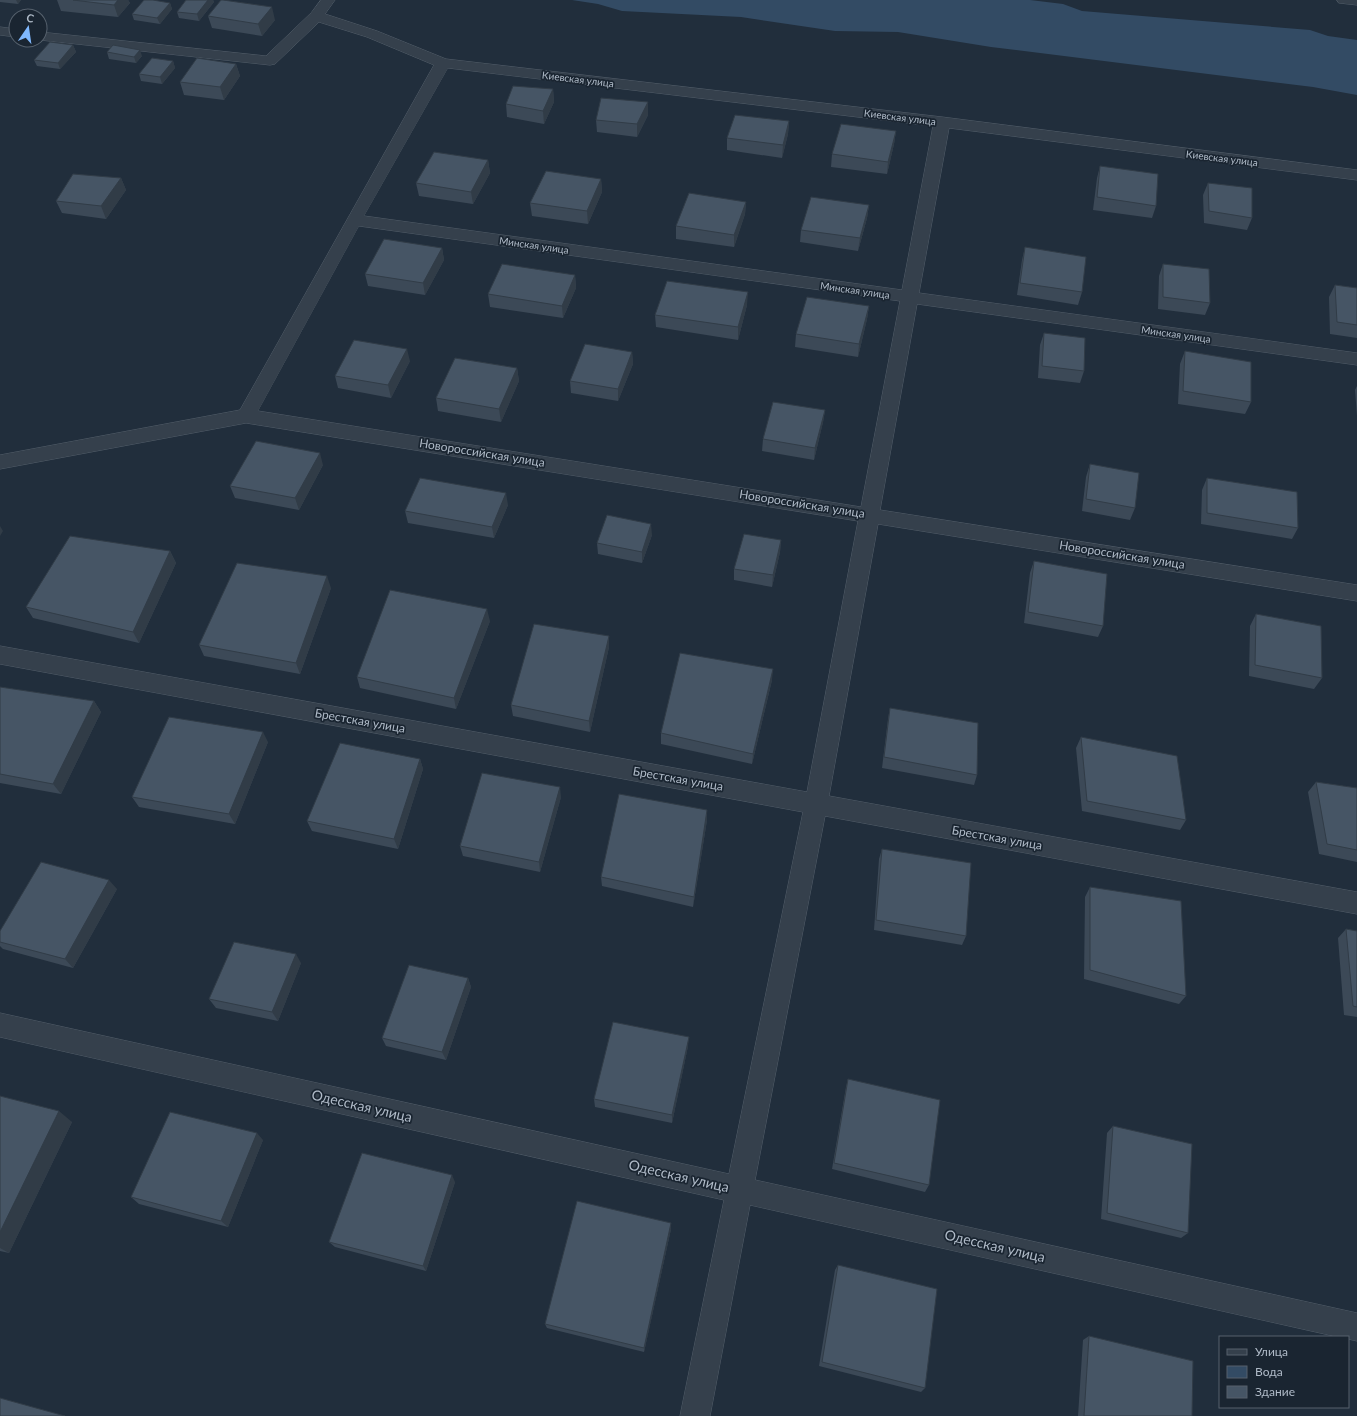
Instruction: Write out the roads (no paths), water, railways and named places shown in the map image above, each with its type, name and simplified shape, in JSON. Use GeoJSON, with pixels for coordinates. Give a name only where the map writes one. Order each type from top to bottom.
{"type":"FeatureCollection","features":[{"type":"Feature","properties":{"kind":"street"},"geometry":{"type":"LineString","coordinates":[[48,37],[270,61],[316,16],[328,0]]}},
{"type":"Feature","properties":{"kind":"street"},"geometry":{"type":"LineString","coordinates":[[1344,0],[1357,1]]}},
{"type":"Feature","properties":{"kind":"street","name":"Киевская улица"},"geometry":{"type":"LineString","coordinates":[[316,16],[372,34],[443,63],[942,122],[1357,175]]}},
{"type":"Feature","properties":{"kind":"street"},"geometry":{"type":"LineString","coordinates":[[246,416],[354,220],[443,63]]}},
{"type":"Feature","properties":{"kind":"street"},"geometry":{"type":"LineString","coordinates":[[695,1416],[741,1190],[816,805],[942,122]]}},
{"type":"Feature","properties":{"kind":"street","name":"Минская улица"},"geometry":{"type":"LineString","coordinates":[[354,220],[1357,359]]}},
{"type":"Feature","properties":{"kind":"street","name":"Новороссийская улица"},"geometry":{"type":"LineString","coordinates":[[0,462],[246,416],[1357,593]]}},
{"type":"Feature","properties":{"kind":"street","name":"Брестская улица"},"geometry":{"type":"LineString","coordinates":[[0,655],[1357,903]]}},
{"type":"Feature","properties":{"kind":"street","name":"Одесская улица"},"geometry":{"type":"LineString","coordinates":[[0,1025],[1357,1327]]}},
{"type":"Feature","properties":{"kind":"water"},"geometry":{"type":"Polygon","coordinates":[[[572,0],[1030,0],[1063,4],[1082,11],[1310,30],[1328,36],[1357,40],[1357,95],[1313,87],[991,47],[898,32],[835,31],[741,17],[622,11],[598,4],[572,0]]]}}]}
